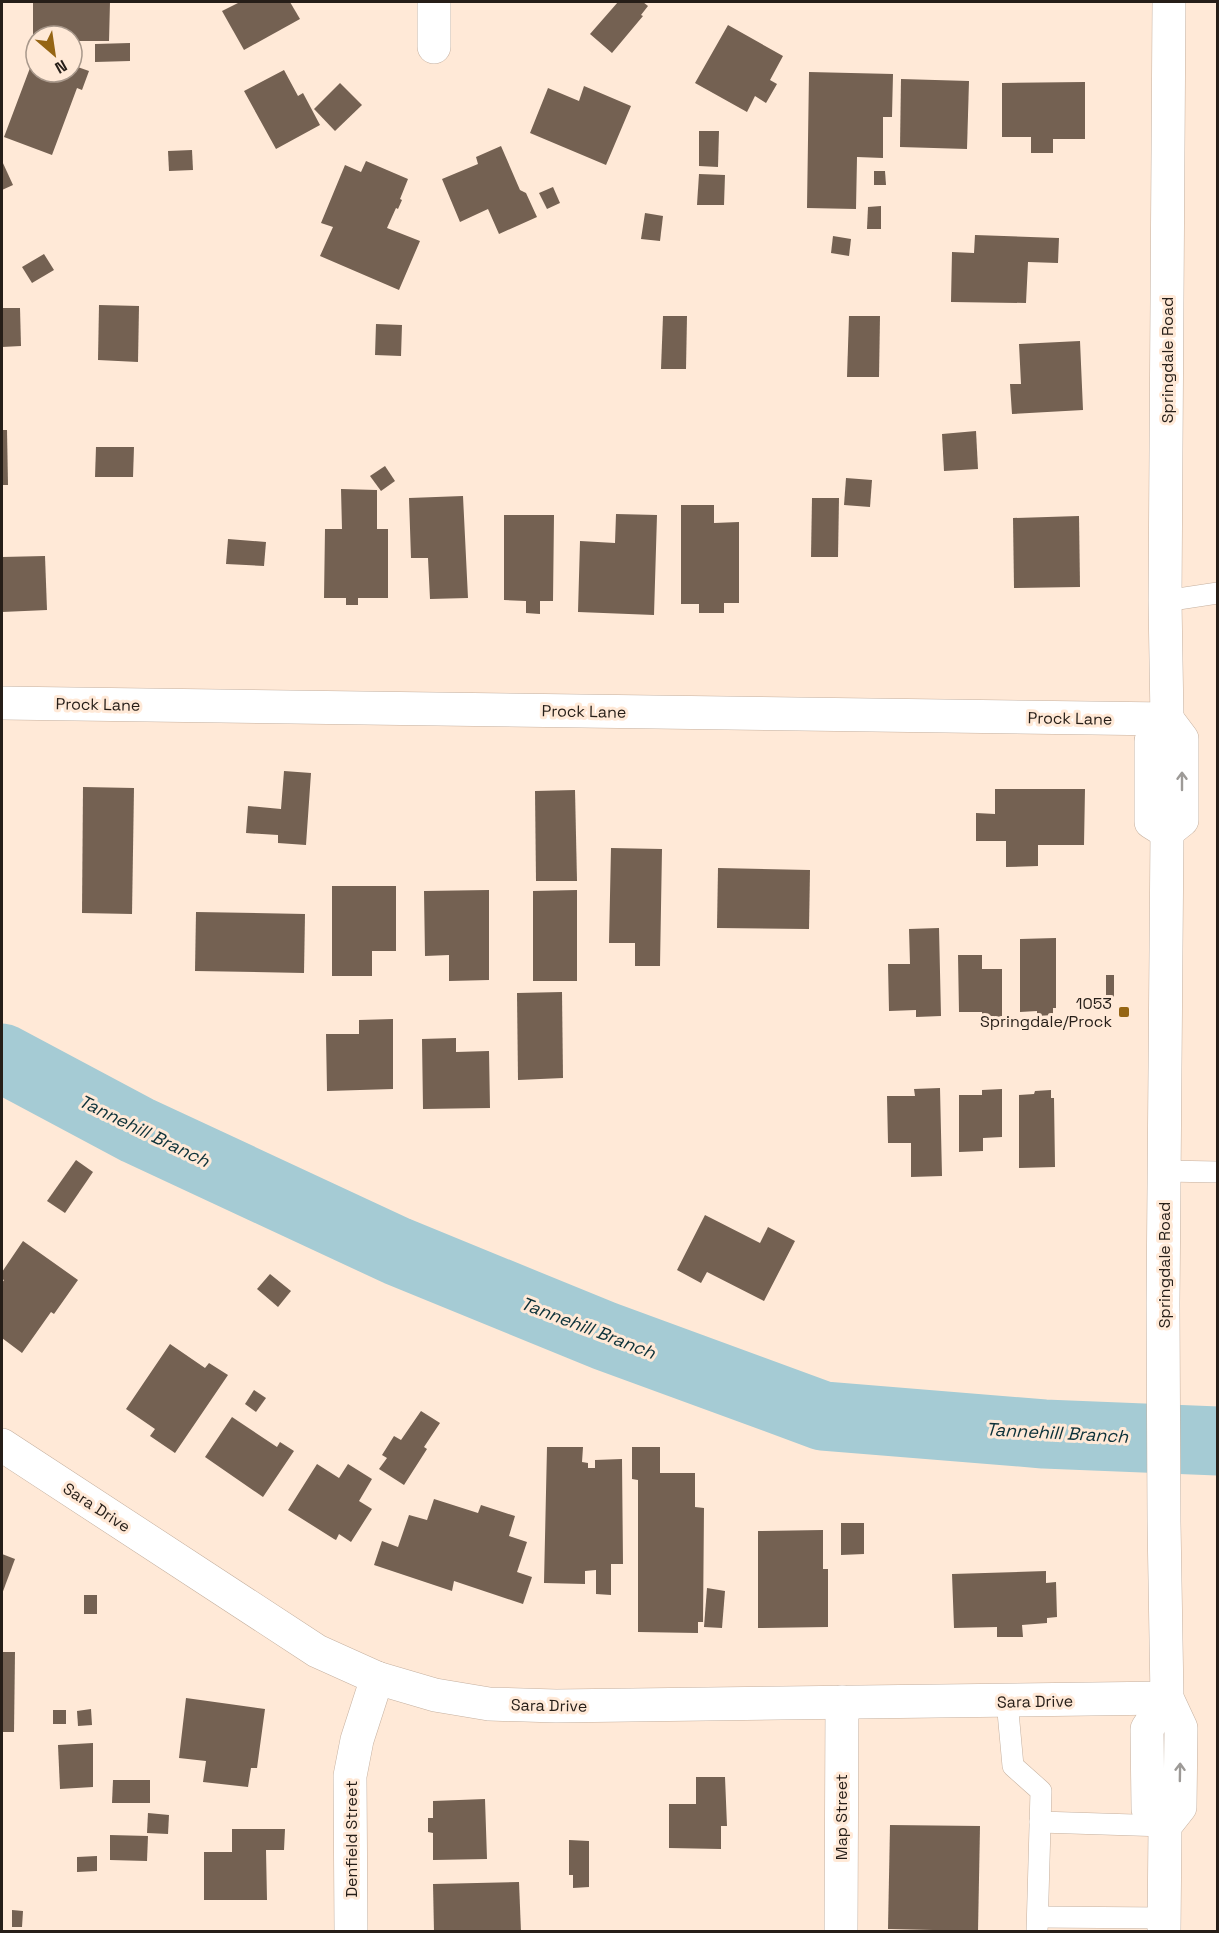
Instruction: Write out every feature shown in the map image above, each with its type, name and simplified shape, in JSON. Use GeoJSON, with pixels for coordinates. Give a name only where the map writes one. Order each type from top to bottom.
{"type":"FeatureCollection","features":[{"type":"Feature","properties":{"kind":"street"},"geometry":{"type":"LineString","coordinates":[[434,2],[434,46]]}},
{"type":"Feature","properties":{"kind":"street","name":"Springdale Road"},"geometry":{"type":"LineString","coordinates":[[1165,1826],[1180,1807],[1181,1749],[1181,1728],[1167,1698],[1164,1522],[1163,1326],[1167,832],[1182,820],[1182,739],[1167,719],[1165,601],[1169,2]]}},
{"type":"Feature","properties":{"kind":"street","name":"Prock Lane"},"geometry":{"type":"LineString","coordinates":[[2,703],[1167,719]]}},
{"type":"Feature","properties":{"kind":"street","name":"Sara Drive"},"geometry":{"type":"LineString","coordinates":[[2,1444],[317,1651],[377,1678],[435,1695],[489,1704],[556,1706],[1167,1698]]}},
{"type":"Feature","properties":{"kind":"street","name":"Denfield Street"},"geometry":{"type":"LineString","coordinates":[[351,1932],[350,1776],[357,1740],[377,1678]]}},
{"type":"Feature","properties":{"kind":"street","name":"Map Street"},"geometry":{"type":"LineString","coordinates":[[841,1932],[842,1702]]}},
{"type":"Feature","properties":{"kind":"street"},"geometry":{"type":"LineString","coordinates":[[1164,1925],[1165,1826]]}},
{"type":"Feature","properties":{"kind":"lane"},"geometry":{"type":"LineString","coordinates":[[1165,601],[1218,593]]}},
{"type":"Feature","properties":{"kind":"lane"},"geometry":{"type":"LineString","coordinates":[[1164,1171],[1218,1172]]}},
{"type":"Feature","properties":{"kind":"lane"},"geometry":{"type":"LineString","coordinates":[[1007,1701],[1013,1766],[1041,1791],[1038,1924],[1164,1925]]}},
{"type":"Feature","properties":{"kind":"lane"},"geometry":{"type":"LineString","coordinates":[[1040,1822],[1165,1826]]}},
{"type":"Feature","properties":{"kind":"building"},"geometry":{"type":"Polygon","coordinates":[[[33,2],[110,2],[109,41],[84,41],[84,24],[33,24],[33,2]]]}},
{"type":"Feature","properties":{"kind":"building"},"geometry":{"type":"Polygon","coordinates":[[[240,2],[290,2],[300,19],[244,50],[222,11],[240,2]]]}},
{"type":"Feature","properties":{"kind":"building"},"geometry":{"type":"Polygon","coordinates":[[[618,2],[643,2],[648,6],[641,15],[643,16],[612,53],[590,34],[618,2]]]}},
{"type":"Feature","properties":{"kind":"building"},"geometry":{"type":"Polygon","coordinates":[[[728,25],[783,56],[770,80],[777,84],[766,103],[755,96],[747,112],[695,83],[728,25]]]}},
{"type":"Feature","properties":{"kind":"building"},"geometry":{"type":"Polygon","coordinates":[[[130,43],[130,61],[95,62],[95,44],[130,43]]]}},
{"type":"Feature","properties":{"kind":"building"},"geometry":{"type":"Polygon","coordinates":[[[84,69],[89,71],[82,90],[77,88],[52,155],[4,137],[24,84],[84,84],[84,69]]]}},
{"type":"Feature","properties":{"kind":"building"},"geometry":{"type":"Polygon","coordinates":[[[284,70],[298,96],[303,93],[320,125],[276,149],[244,91],[284,70]]]}},
{"type":"Feature","properties":{"kind":"building"},"geometry":{"type":"Polygon","coordinates":[[[809,72],[893,74],[892,117],[883,117],[883,158],[857,157],[856,209],[807,208],[809,72]]]}},
{"type":"Feature","properties":{"kind":"building"},"geometry":{"type":"Polygon","coordinates":[[[901,79],[969,81],[967,149],[900,147],[901,79]]]}},
{"type":"Feature","properties":{"kind":"building"},"geometry":{"type":"Polygon","coordinates":[[[1085,82],[1085,139],[1053,139],[1053,153],[1031,153],[1031,137],[1002,137],[1002,83],[1085,82]]]}},
{"type":"Feature","properties":{"kind":"building"},"geometry":{"type":"Polygon","coordinates":[[[340,83],[362,105],[335,131],[314,109],[340,83]]]}},
{"type":"Feature","properties":{"kind":"building"},"geometry":{"type":"Polygon","coordinates":[[[584,86],[631,106],[606,165],[530,133],[548,88],[579,101],[584,86]]]}},
{"type":"Feature","properties":{"kind":"building"},"geometry":{"type":"Polygon","coordinates":[[[699,131],[719,131],[718,167],[699,166],[699,131]]]}},
{"type":"Feature","properties":{"kind":"building"},"geometry":{"type":"Polygon","coordinates":[[[501,146],[520,190],[526,193],[537,217],[499,234],[488,209],[460,222],[442,179],[478,164],[476,157],[501,146]]]}},
{"type":"Feature","properties":{"kind":"building"},"geometry":{"type":"Polygon","coordinates":[[[192,150],[193,170],[169,171],[168,151],[192,150]]]}},
{"type":"Feature","properties":{"kind":"building"},"geometry":{"type":"Polygon","coordinates":[[[2,161],[13,185],[2,190],[2,161]]]}},
{"type":"Feature","properties":{"kind":"building"},"geometry":{"type":"Polygon","coordinates":[[[366,161],[408,179],[400,199],[402,200],[387,228],[420,241],[399,290],[320,256],[333,227],[321,223],[345,165],[361,172],[366,161]]]}},
{"type":"Feature","properties":{"kind":"building"},"geometry":{"type":"Polygon","coordinates":[[[874,171],[885,171],[886,185],[874,185],[874,171]]]}},
{"type":"Feature","properties":{"kind":"building"},"geometry":{"type":"Polygon","coordinates":[[[699,174],[725,175],[724,205],[697,205],[699,174]]]}},
{"type":"Feature","properties":{"kind":"building"},"geometry":{"type":"Polygon","coordinates":[[[553,187],[560,203],[547,209],[539,193],[553,187]]]}},
{"type":"Feature","properties":{"kind":"building"},"geometry":{"type":"Polygon","coordinates":[[[881,206],[881,229],[867,229],[868,207],[881,206]]]}},
{"type":"Feature","properties":{"kind":"building"},"geometry":{"type":"Polygon","coordinates":[[[645,213],[663,216],[660,241],[641,239],[645,213]]]}},
{"type":"Feature","properties":{"kind":"building"},"geometry":{"type":"Polygon","coordinates":[[[975,235],[1059,238],[1058,263],[1028,262],[1026,303],[951,302],[952,252],[974,253],[975,235]]]}},
{"type":"Feature","properties":{"kind":"building"},"geometry":{"type":"Polygon","coordinates":[[[833,236],[851,239],[849,256],[831,253],[833,236]]]}},
{"type":"Feature","properties":{"kind":"building"},"geometry":{"type":"Polygon","coordinates":[[[44,254],[54,270],[32,283],[22,267],[44,254]]]}},
{"type":"Feature","properties":{"kind":"building"},"geometry":{"type":"Polygon","coordinates":[[[99,305],[139,306],[138,362],[98,360],[99,305]]]}},
{"type":"Feature","properties":{"kind":"building"},"geometry":{"type":"Polygon","coordinates":[[[2,308],[20,308],[21,346],[2,347],[2,308]]]}},
{"type":"Feature","properties":{"kind":"building"},"geometry":{"type":"Polygon","coordinates":[[[663,316],[687,316],[686,369],[661,369],[663,316]]]}},
{"type":"Feature","properties":{"kind":"building"},"geometry":{"type":"Polygon","coordinates":[[[849,316],[880,316],[879,377],[847,377],[849,316]]]}},
{"type":"Feature","properties":{"kind":"building"},"geometry":{"type":"Polygon","coordinates":[[[376,324],[402,325],[401,356],[375,355],[376,324]]]}},
{"type":"Feature","properties":{"kind":"building"},"geometry":{"type":"Polygon","coordinates":[[[1080,341],[1083,410],[1012,414],[1010,384],[1021,384],[1019,344],[1080,341]]]}},
{"type":"Feature","properties":{"kind":"building"},"geometry":{"type":"Polygon","coordinates":[[[2,430],[7,430],[8,485],[2,485],[2,430]]]}},
{"type":"Feature","properties":{"kind":"building"},"geometry":{"type":"Polygon","coordinates":[[[976,431],[978,469],[944,471],[942,434],[976,431]]]}},
{"type":"Feature","properties":{"kind":"building"},"geometry":{"type":"Polygon","coordinates":[[[96,447],[134,447],[133,477],[95,477],[96,447]]]}},
{"type":"Feature","properties":{"kind":"building"},"geometry":{"type":"Polygon","coordinates":[[[385,466],[395,481],[381,491],[370,476],[385,466]]]}},
{"type":"Feature","properties":{"kind":"building"},"geometry":{"type":"Polygon","coordinates":[[[846,478],[872,480],[870,507],[844,505],[846,478]]]}},
{"type":"Feature","properties":{"kind":"building"},"geometry":{"type":"Polygon","coordinates":[[[341,489],[377,490],[377,529],[388,529],[388,598],[358,598],[358,605],[346,605],[346,598],[324,598],[325,529],[342,529],[341,489]]]}},
{"type":"Feature","properties":{"kind":"building"},"geometry":{"type":"Polygon","coordinates":[[[463,496],[468,598],[430,599],[428,558],[411,558],[409,498],[463,496]]]}},
{"type":"Feature","properties":{"kind":"building"},"geometry":{"type":"Polygon","coordinates":[[[812,498],[839,498],[838,557],[811,557],[812,498]]]}},
{"type":"Feature","properties":{"kind":"building"},"geometry":{"type":"Polygon","coordinates":[[[681,505],[714,505],[714,523],[739,522],[739,603],[724,603],[724,613],[699,613],[699,604],[681,604],[681,505]]]}},
{"type":"Feature","properties":{"kind":"building"},"geometry":{"type":"Polygon","coordinates":[[[616,514],[657,515],[654,615],[578,612],[580,541],[615,543],[616,514]]]}},
{"type":"Feature","properties":{"kind":"building"},"geometry":{"type":"Polygon","coordinates":[[[504,515],[554,515],[553,601],[540,601],[540,614],[526,613],[526,601],[504,600],[504,515]]]}},
{"type":"Feature","properties":{"kind":"building"},"geometry":{"type":"Polygon","coordinates":[[[1079,516],[1080,587],[1014,588],[1013,518],[1079,516]]]}},
{"type":"Feature","properties":{"kind":"building"},"geometry":{"type":"Polygon","coordinates":[[[228,539],[266,542],[264,566],[226,564],[228,539]]]}},
{"type":"Feature","properties":{"kind":"building"},"geometry":{"type":"Polygon","coordinates":[[[45,556],[47,610],[2,612],[2,557],[45,556]]]}},
{"type":"Feature","properties":{"kind":"building"},"geometry":{"type":"Polygon","coordinates":[[[284,771],[311,773],[306,845],[278,843],[278,835],[246,833],[248,806],[281,809],[284,771]]]}},
{"type":"Feature","properties":{"kind":"building"},"geometry":{"type":"Polygon","coordinates":[[[83,787],[134,788],[132,914],[82,913],[83,787]]]}},
{"type":"Feature","properties":{"kind":"building"},"geometry":{"type":"Polygon","coordinates":[[[995,789],[1085,789],[1084,845],[1038,845],[1038,866],[1006,867],[1006,841],[976,841],[976,813],[995,814],[995,789]]]}},
{"type":"Feature","properties":{"kind":"building"},"geometry":{"type":"Polygon","coordinates":[[[575,790],[577,881],[536,881],[535,791],[575,790]]]}},
{"type":"Feature","properties":{"kind":"building"},"geometry":{"type":"Polygon","coordinates":[[[611,848],[662,849],[660,966],[635,966],[635,943],[609,943],[611,848]]]}},
{"type":"Feature","properties":{"kind":"building"},"geometry":{"type":"Polygon","coordinates":[[[718,868],[810,870],[809,929],[717,928],[718,868]]]}},
{"type":"Feature","properties":{"kind":"building"},"geometry":{"type":"Polygon","coordinates":[[[332,886],[396,886],[396,951],[372,951],[372,976],[332,976],[332,886]]]}},
{"type":"Feature","properties":{"kind":"building"},"geometry":{"type":"Polygon","coordinates":[[[489,890],[489,980],[449,981],[449,955],[425,956],[424,891],[489,890]]]}},
{"type":"Feature","properties":{"kind":"building"},"geometry":{"type":"Polygon","coordinates":[[[577,890],[577,981],[533,981],[533,891],[577,890]]]}},
{"type":"Feature","properties":{"kind":"building"},"geometry":{"type":"Polygon","coordinates":[[[196,912],[305,914],[304,973],[195,971],[196,912]]]}},
{"type":"Feature","properties":{"kind":"building"},"geometry":{"type":"Polygon","coordinates":[[[939,928],[941,1016],[916,1017],[916,1010],[889,1011],[888,964],[910,964],[909,929],[939,928]]]}},
{"type":"Feature","properties":{"kind":"building"},"geometry":{"type":"Polygon","coordinates":[[[1056,938],[1056,1008],[1053,1008],[1053,1015],[1037,1016],[1037,1011],[1020,1012],[1020,939],[1056,938]]]}},
{"type":"Feature","properties":{"kind":"building"},"geometry":{"type":"Polygon","coordinates":[[[958,955],[982,955],[982,969],[1002,969],[1002,1017],[982,1017],[982,1012],[959,1012],[958,955]]]}},
{"type":"Feature","properties":{"kind":"building"},"geometry":{"type":"Polygon","coordinates":[[[1106,975],[1114,975],[1114,997],[1106,997],[1106,975]]]}},
{"type":"Feature","properties":{"kind":"building"},"geometry":{"type":"Polygon","coordinates":[[[562,992],[563,1078],[518,1080],[517,993],[562,992]]]}},
{"type":"Feature","properties":{"kind":"building"},"geometry":{"type":"Polygon","coordinates":[[[393,1019],[393,1089],[327,1091],[326,1034],[359,1034],[359,1020],[393,1019]]]}},
{"type":"Feature","properties":{"kind":"building"},"geometry":{"type":"Polygon","coordinates":[[[456,1038],[456,1052],[489,1051],[490,1108],[423,1109],[422,1039],[456,1038]]]}},
{"type":"Feature","properties":{"kind":"building"},"geometry":{"type":"Polygon","coordinates":[[[940,1088],[942,1176],[911,1177],[911,1143],[888,1143],[887,1096],[915,1096],[914,1089],[940,1088]]]}},
{"type":"Feature","properties":{"kind":"building"},"geometry":{"type":"Polygon","coordinates":[[[1002,1089],[1002,1137],[983,1138],[983,1151],[959,1152],[959,1095],[982,1095],[982,1090],[1002,1089]]]}},
{"type":"Feature","properties":{"kind":"building"},"geometry":{"type":"Polygon","coordinates":[[[1051,1090],[1051,1098],[1054,1098],[1055,1167],[1019,1168],[1019,1095],[1051,1090]]]}},
{"type":"Feature","properties":{"kind":"building"},"geometry":{"type":"Polygon","coordinates":[[[76,1160],[93,1172],[65,1213],[47,1201],[76,1160]]]}},
{"type":"Feature","properties":{"kind":"building"},"geometry":{"type":"Polygon","coordinates":[[[705,1215],[760,1243],[768,1227],[795,1241],[764,1301],[707,1272],[701,1283],[677,1270],[705,1215]]]}},
{"type":"Feature","properties":{"kind":"building"},"geometry":{"type":"Polygon","coordinates":[[[23,1241],[78,1280],[54,1314],[51,1312],[22,1353],[2,1338],[2,1283],[4,1280],[2,1272],[23,1241]]]}},
{"type":"Feature","properties":{"kind":"building"},"geometry":{"type":"Polygon","coordinates":[[[270,1274],[291,1291],[278,1307],[257,1289],[270,1274]]]}},
{"type":"Feature","properties":{"kind":"building"},"geometry":{"type":"Polygon","coordinates":[[[170,1344],[205,1368],[209,1363],[228,1375],[175,1453],[150,1436],[155,1429],[126,1409],[170,1344]]]}},
{"type":"Feature","properties":{"kind":"building"},"geometry":{"type":"Polygon","coordinates":[[[254,1390],[266,1398],[256,1412],[245,1404],[254,1390]]]}},
{"type":"Feature","properties":{"kind":"building"},"geometry":{"type":"Polygon","coordinates":[[[421,1411],[440,1423],[424,1447],[427,1449],[404,1485],[379,1469],[387,1458],[382,1455],[394,1436],[401,1440],[421,1411]]]}},
{"type":"Feature","properties":{"kind":"building"},"geometry":{"type":"Polygon","coordinates":[[[232,1417],[277,1447],[280,1442],[294,1451],[263,1497],[205,1457],[232,1417]]]}},
{"type":"Feature","properties":{"kind":"building"},"geometry":{"type":"Polygon","coordinates":[[[547,1447],[583,1447],[582,1462],[588,1463],[588,1468],[595,1468],[595,1460],[622,1459],[623,1564],[611,1564],[611,1595],[596,1594],[596,1570],[585,1571],[585,1584],[544,1583],[547,1447]]]}},
{"type":"Feature","properties":{"kind":"building"},"geometry":{"type":"Polygon","coordinates":[[[632,1447],[660,1447],[660,1473],[695,1473],[695,1507],[704,1508],[703,1622],[698,1622],[698,1633],[638,1632],[638,1480],[632,1479],[632,1447]]]}},
{"type":"Feature","properties":{"kind":"building"},"geometry":{"type":"Polygon","coordinates":[[[317,1464],[339,1478],[348,1464],[372,1479],[359,1501],[372,1509],[351,1542],[339,1534],[336,1540],[334,1539],[288,1510],[317,1464]]]}},
{"type":"Feature","properties":{"kind":"building"},"geometry":{"type":"Polygon","coordinates":[[[434,1499],[478,1513],[481,1505],[515,1516],[509,1536],[527,1542],[517,1572],[532,1577],[523,1604],[454,1581],[452,1591],[374,1565],[382,1541],[398,1547],[409,1515],[427,1520],[434,1499]]]}},
{"type":"Feature","properties":{"kind":"building"},"geometry":{"type":"Polygon","coordinates":[[[841,1523],[864,1523],[864,1554],[841,1555],[841,1523]]]}},
{"type":"Feature","properties":{"kind":"building"},"geometry":{"type":"Polygon","coordinates":[[[823,1530],[823,1569],[828,1569],[828,1627],[758,1628],[758,1531],[823,1530]]]}},
{"type":"Feature","properties":{"kind":"building"},"geometry":{"type":"Polygon","coordinates":[[[2,1554],[15,1559],[2,1594],[2,1554]]]}},
{"type":"Feature","properties":{"kind":"building"},"geometry":{"type":"Polygon","coordinates":[[[1046,1571],[1046,1583],[1056,1582],[1057,1617],[1047,1618],[1047,1623],[1022,1625],[1023,1637],[997,1637],[997,1627],[954,1628],[952,1574],[1046,1571]]]}},
{"type":"Feature","properties":{"kind":"building"},"geometry":{"type":"Polygon","coordinates":[[[707,1588],[725,1591],[722,1628],[704,1627],[707,1588]]]}},
{"type":"Feature","properties":{"kind":"building"},"geometry":{"type":"Polygon","coordinates":[[[84,1595],[97,1595],[97,1614],[84,1614],[84,1595]]]}},
{"type":"Feature","properties":{"kind":"building"},"geometry":{"type":"Polygon","coordinates":[[[2,1652],[15,1652],[14,1732],[2,1732],[2,1652]]]}},
{"type":"Feature","properties":{"kind":"building"},"geometry":{"type":"Polygon","coordinates":[[[186,1698],[265,1709],[257,1768],[251,1768],[248,1787],[203,1782],[206,1761],[179,1758],[186,1698]]]}},
{"type":"Feature","properties":{"kind":"building"},"geometry":{"type":"Polygon","coordinates":[[[91,1709],[92,1725],[78,1726],[77,1711],[91,1709]]]}},
{"type":"Feature","properties":{"kind":"building"},"geometry":{"type":"Polygon","coordinates":[[[53,1710],[66,1710],[66,1724],[53,1724],[53,1710]]]}},
{"type":"Feature","properties":{"kind":"building"},"geometry":{"type":"Polygon","coordinates":[[[93,1743],[93,1787],[60,1789],[58,1745],[93,1743]]]}},
{"type":"Feature","properties":{"kind":"building"},"geometry":{"type":"Polygon","coordinates":[[[696,1777],[725,1777],[727,1826],[721,1826],[721,1849],[669,1848],[669,1804],[696,1804],[696,1777]]]}},
{"type":"Feature","properties":{"kind":"building"},"geometry":{"type":"Polygon","coordinates":[[[113,1780],[150,1780],[150,1803],[112,1803],[113,1780]]]}},
{"type":"Feature","properties":{"kind":"building"},"geometry":{"type":"Polygon","coordinates":[[[485,1799],[487,1859],[433,1860],[433,1833],[428,1832],[428,1818],[433,1818],[433,1801],[485,1799]]]}},
{"type":"Feature","properties":{"kind":"building"},"geometry":{"type":"Polygon","coordinates":[[[148,1813],[169,1815],[168,1834],[147,1833],[148,1813]]]}},
{"type":"Feature","properties":{"kind":"building"},"geometry":{"type":"Polygon","coordinates":[[[890,1825],[980,1826],[978,1931],[888,1929],[890,1825]]]}},
{"type":"Feature","properties":{"kind":"building"},"geometry":{"type":"Polygon","coordinates":[[[232,1829],[285,1829],[284,1850],[266,1850],[267,1900],[204,1900],[204,1852],[232,1852],[232,1829]]]}},
{"type":"Feature","properties":{"kind":"building"},"geometry":{"type":"Polygon","coordinates":[[[110,1835],[148,1836],[147,1861],[110,1860],[110,1835]]]}},
{"type":"Feature","properties":{"kind":"building"},"geometry":{"type":"Polygon","coordinates":[[[569,1840],[589,1841],[589,1887],[573,1888],[573,1875],[569,1875],[569,1840]]]}},
{"type":"Feature","properties":{"kind":"building"},"geometry":{"type":"Polygon","coordinates":[[[97,1856],[97,1871],[77,1872],[77,1857],[97,1856]]]}},
{"type":"Feature","properties":{"kind":"building"},"geometry":{"type":"Polygon","coordinates":[[[519,1882],[521,1932],[434,1932],[433,1884],[519,1882]]]}},
{"type":"Feature","properties":{"kind":"building"},"geometry":{"type":"Polygon","coordinates":[[[12,1910],[23,1911],[22,1927],[12,1927],[12,1910]]]}},
{"type":"Feature","properties":{"kind":"waterway","name":"Tannehill Branch"},"geometry":{"type":"LineString","coordinates":[[2,1058],[137,1130],[397,1251],[605,1336],[823,1416],[1044,1434],[1218,1441]]}},
{"type":"Feature","properties":{"kind":"place","name":"1053 Springdale/Prock"},"geometry":{"type":"Point","coordinates":[1124,1012]}}]}
